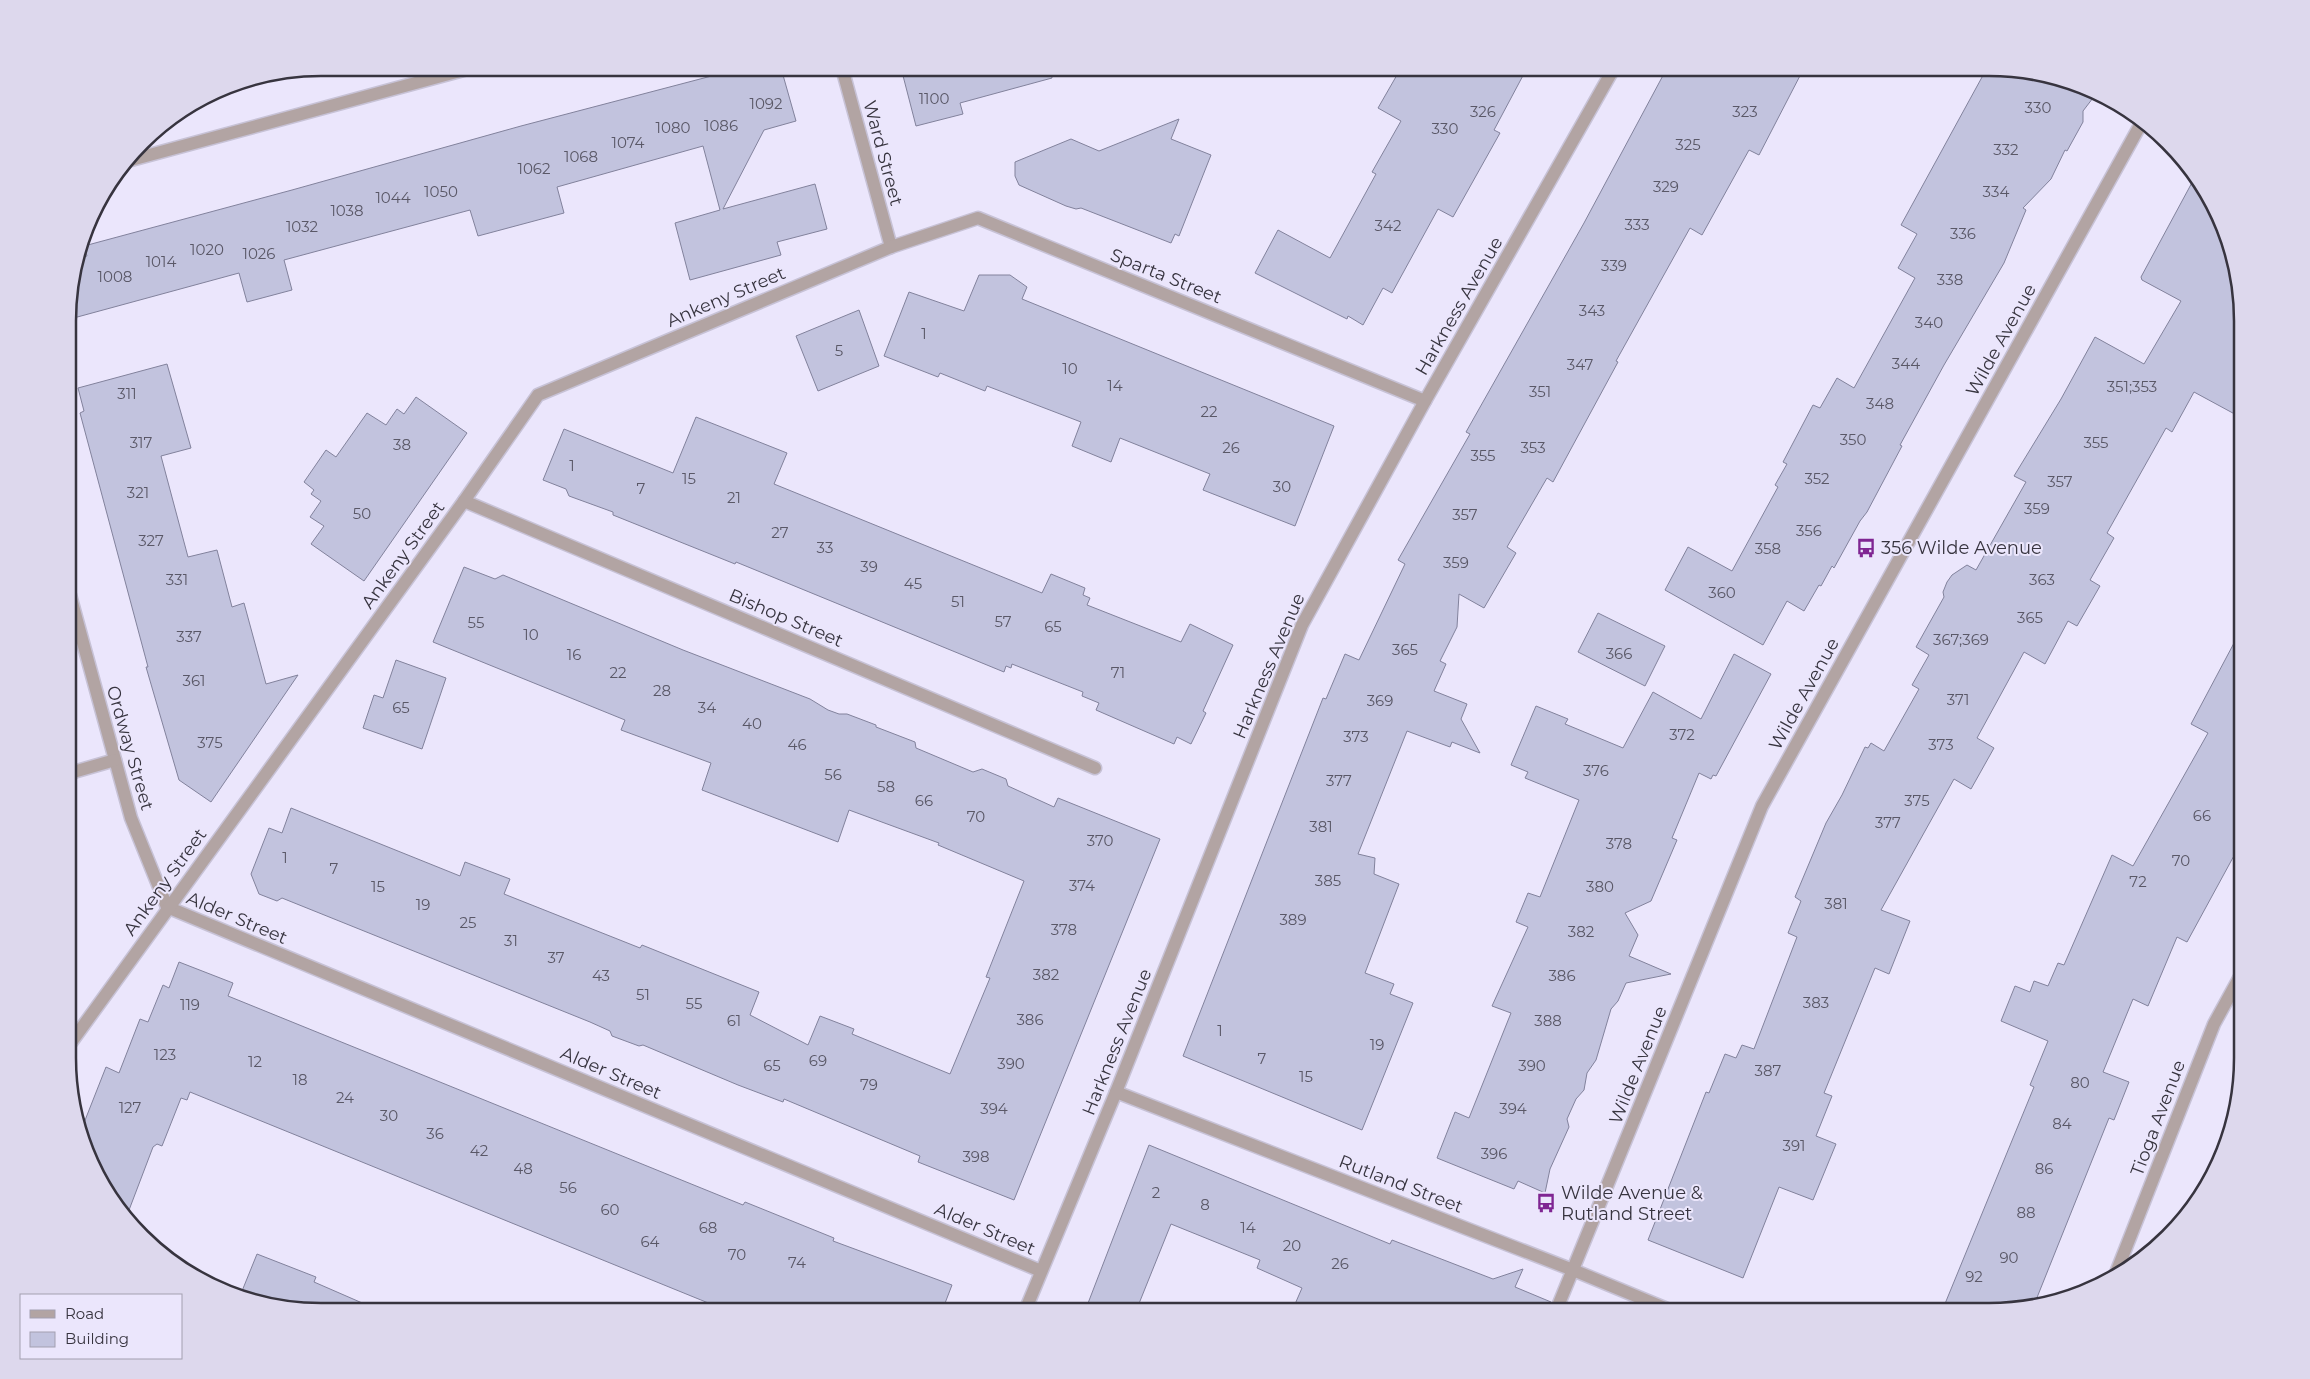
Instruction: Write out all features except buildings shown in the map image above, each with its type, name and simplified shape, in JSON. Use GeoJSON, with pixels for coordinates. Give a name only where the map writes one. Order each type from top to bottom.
{"type":"FeatureCollection","features":[{"type":"Feature","properties":{"kind":"street"},"geometry":{"type":"LineString","coordinates":[[139,158],[441,76]]}},
{"type":"Feature","properties":{"kind":"street","name":"Ward Street"},"geometry":{"type":"LineString","coordinates":[[844,76],[891,247]]}},
{"type":"Feature","properties":{"kind":"street","name":"Harkness Avenue"},"geometry":{"type":"LineString","coordinates":[[1027,1303],[1116,1092],[1302,625],[1425,401],[1609,76]]}},
{"type":"Feature","properties":{"kind":"street","name":"Wilde Avenue"},"geometry":{"type":"LineString","coordinates":[[1559,1303],[1762,806],[2139,128]]}},
{"type":"Feature","properties":{"kind":"street","name":"Sparta Street"},"geometry":{"type":"LineString","coordinates":[[891,247],[978,218],[1425,401]]}},
{"type":"Feature","properties":{"kind":"street","name":"Ankeny Street"},"geometry":{"type":"LineString","coordinates":[[76,1036],[167,907],[464,501],[538,395],[891,247]]}},
{"type":"Feature","properties":{"kind":"street","name":"Bishop Street"},"geometry":{"type":"LineString","coordinates":[[464,501],[1095,768]]}},
{"type":"Feature","properties":{"kind":"street","name":"Ordway Street"},"geometry":{"type":"LineString","coordinates":[[76,617],[131,818],[167,907]]}},
{"type":"Feature","properties":{"kind":"street"},"geometry":{"type":"LineString","coordinates":[[76,771],[115,760]]}},
{"type":"Feature","properties":{"kind":"street","name":"Alder Street"},"geometry":{"type":"LineString","coordinates":[[167,907],[1041,1271]]}},
{"type":"Feature","properties":{"kind":"street","name":"Tioga Avenue"},"geometry":{"type":"LineString","coordinates":[[2119,1265],[2214,1024],[2234,988]]}},
{"type":"Feature","properties":{"kind":"street","name":"Rutland Street"},"geometry":{"type":"LineString","coordinates":[[1116,1092],[1652,1303]]}},
{"type":"Feature","properties":{"kind":"place","name":"356 Wilde Avenue"},"geometry":{"type":"Point","coordinates":[1866,548]}},
{"type":"Feature","properties":{"kind":"place","name":"Wilde Avenue & Rutland Street"},"geometry":{"type":"Point","coordinates":[1546,1203]}}]}
